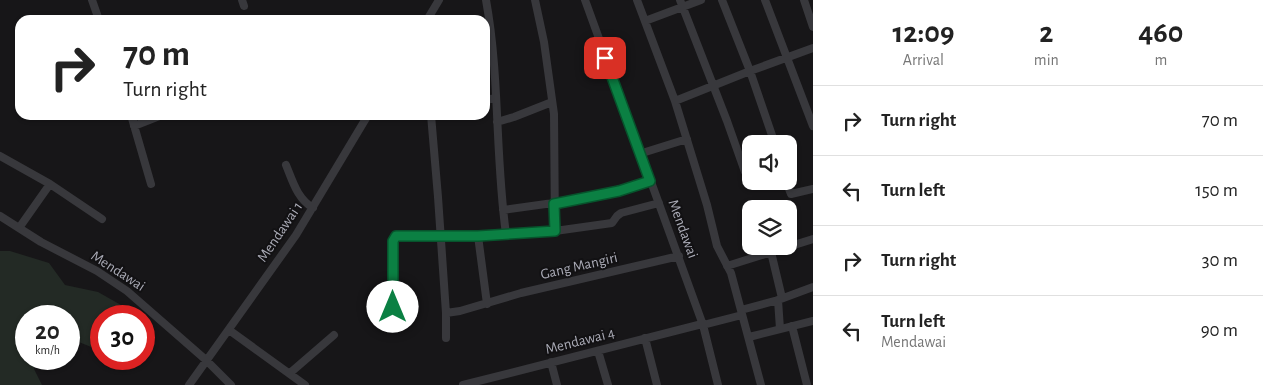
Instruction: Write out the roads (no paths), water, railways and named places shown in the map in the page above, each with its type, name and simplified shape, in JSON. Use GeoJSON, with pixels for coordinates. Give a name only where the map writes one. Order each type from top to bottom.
{"type":"FeatureCollection","features":[{"type":"Feature","properties":{"kind":"street"},"geometry":{"type":"LineString","coordinates":[[92,0],[97,15]]}},
{"type":"Feature","properties":{"kind":"street"},"geometry":{"type":"LineString","coordinates":[[430,15],[439,0]]}},
{"type":"Feature","properties":{"kind":"street"},"geometry":{"type":"LineString","coordinates":[[486,0],[488,15]]}},
{"type":"Feature","properties":{"kind":"street"},"geometry":{"type":"LineString","coordinates":[[535,0],[544,42],[554,114],[555,231]]}},
{"type":"Feature","properties":{"kind":"street","name":"Mendawai"},"geometry":{"type":"LineString","coordinates":[[585,0],[703,324],[718,385]]}},
{"type":"Feature","properties":{"kind":"street"},"geometry":{"type":"LineString","coordinates":[[637,0],[675,101],[707,205],[717,246],[727,266],[741,312],[761,385]]}},
{"type":"Feature","properties":{"kind":"street"},"geometry":{"type":"LineString","coordinates":[[645,21],[681,3],[702,0]]}},
{"type":"Feature","properties":{"kind":"street"},"geometry":{"type":"LineString","coordinates":[[722,0],[750,71],[772,135]]}},
{"type":"Feature","properties":{"kind":"street"},"geometry":{"type":"LineString","coordinates":[[765,0],[813,126]]}},
{"type":"Feature","properties":{"kind":"street"},"geometry":{"type":"LineString","coordinates":[[804,0],[813,26]]}},
{"type":"Feature","properties":{"kind":"street"},"geometry":{"type":"LineString","coordinates":[[681,3],[742,164]]}},
{"type":"Feature","properties":{"kind":"street"},"geometry":{"type":"LineString","coordinates":[[490,26],[494,53],[497,122],[506,234]]}},
{"type":"Feature","properties":{"kind":"street"},"geometry":{"type":"LineString","coordinates":[[675,101],[813,48]]}},
{"type":"Feature","properties":{"kind":"street"},"geometry":{"type":"LineString","coordinates":[[490,99],[496,98]]}},
{"type":"Feature","properties":{"kind":"street"},"geometry":{"type":"LineString","coordinates":[[497,122],[514,118],[552,102]]}},
{"type":"Feature","properties":{"kind":"street"},"geometry":{"type":"LineString","coordinates":[[132,120],[151,184]]}},
{"type":"Feature","properties":{"kind":"street"},"geometry":{"type":"LineString","coordinates":[[134,126],[149,120]]}},
{"type":"Feature","properties":{"kind":"street","name":"Mendawai 1"},"geometry":{"type":"LineString","coordinates":[[188,385],[229,330],[313,208],[365,120]]}},
{"type":"Feature","properties":{"kind":"street"},"geometry":{"type":"LineString","coordinates":[[432,120],[436,151],[446,338]]}},
{"type":"Feature","properties":{"kind":"street"},"geometry":{"type":"LineString","coordinates":[[640,154],[687,139]]}},
{"type":"Feature","properties":{"kind":"street"},"geometry":{"type":"LineString","coordinates":[[0,156],[50,184],[102,219]]}},
{"type":"Feature","properties":{"kind":"street"},"geometry":{"type":"LineString","coordinates":[[286,165],[299,196],[306,204],[313,208]]}},
{"type":"Feature","properties":{"kind":"street"},"geometry":{"type":"LineString","coordinates":[[503,210],[554,204],[619,191],[650,181]]}},
{"type":"Feature","properties":{"kind":"street"},"geometry":{"type":"LineString","coordinates":[[19,228],[50,184]]}},
{"type":"Feature","properties":{"kind":"street"},"geometry":{"type":"LineString","coordinates":[[789,190],[791,194],[813,189]]}},
{"type":"Feature","properties":{"kind":"street"},"geometry":{"type":"LineString","coordinates":[[393,323],[393,239],[400,235],[440,237],[555,231],[610,224],[621,213],[659,203]]}},
{"type":"Feature","properties":{"kind":"street","name":"Mendawai"},"geometry":{"type":"LineString","coordinates":[[0,216],[119,285],[206,360],[231,385]]}},
{"type":"Feature","properties":{"kind":"street"},"geometry":{"type":"LineString","coordinates":[[478,236],[487,304]]}},
{"type":"Feature","properties":{"kind":"street"},"geometry":{"type":"LineString","coordinates":[[797,244],[813,239]]}},
{"type":"Feature","properties":{"kind":"street"},"geometry":{"type":"LineString","coordinates":[[727,266],[762,255]]}},
{"type":"Feature","properties":{"kind":"street"},"geometry":{"type":"LineString","coordinates":[[772,255],[780,299],[780,329]]}},
{"type":"Feature","properties":{"kind":"street","name":"Gang Mangiri"},"geometry":{"type":"LineString","coordinates":[[446,313],[678,256]]}},
{"type":"Feature","properties":{"kind":"street","name":"Mendawai 4"},"geometry":{"type":"LineString","coordinates":[[464,385],[703,324],[813,288]]}},
{"type":"Feature","properties":{"kind":"street"},"geometry":{"type":"LineString","coordinates":[[748,337],[813,321]]}},
{"type":"Feature","properties":{"kind":"street"},"geometry":{"type":"LineString","coordinates":[[792,326],[806,385]]}},
{"type":"Feature","properties":{"kind":"street"},"geometry":{"type":"LineString","coordinates":[[229,330],[305,385]]}},
{"type":"Feature","properties":{"kind":"street"},"geometry":{"type":"LineString","coordinates":[[290,373],[334,335]]}},
{"type":"Feature","properties":{"kind":"street"},"geometry":{"type":"LineString","coordinates":[[645,338],[657,385]]}},
{"type":"Feature","properties":{"kind":"street"},"geometry":{"type":"LineString","coordinates":[[598,350],[608,385]]}},
{"type":"Feature","properties":{"kind":"street"},"geometry":{"type":"LineString","coordinates":[[551,362],[557,385]]}}]}
